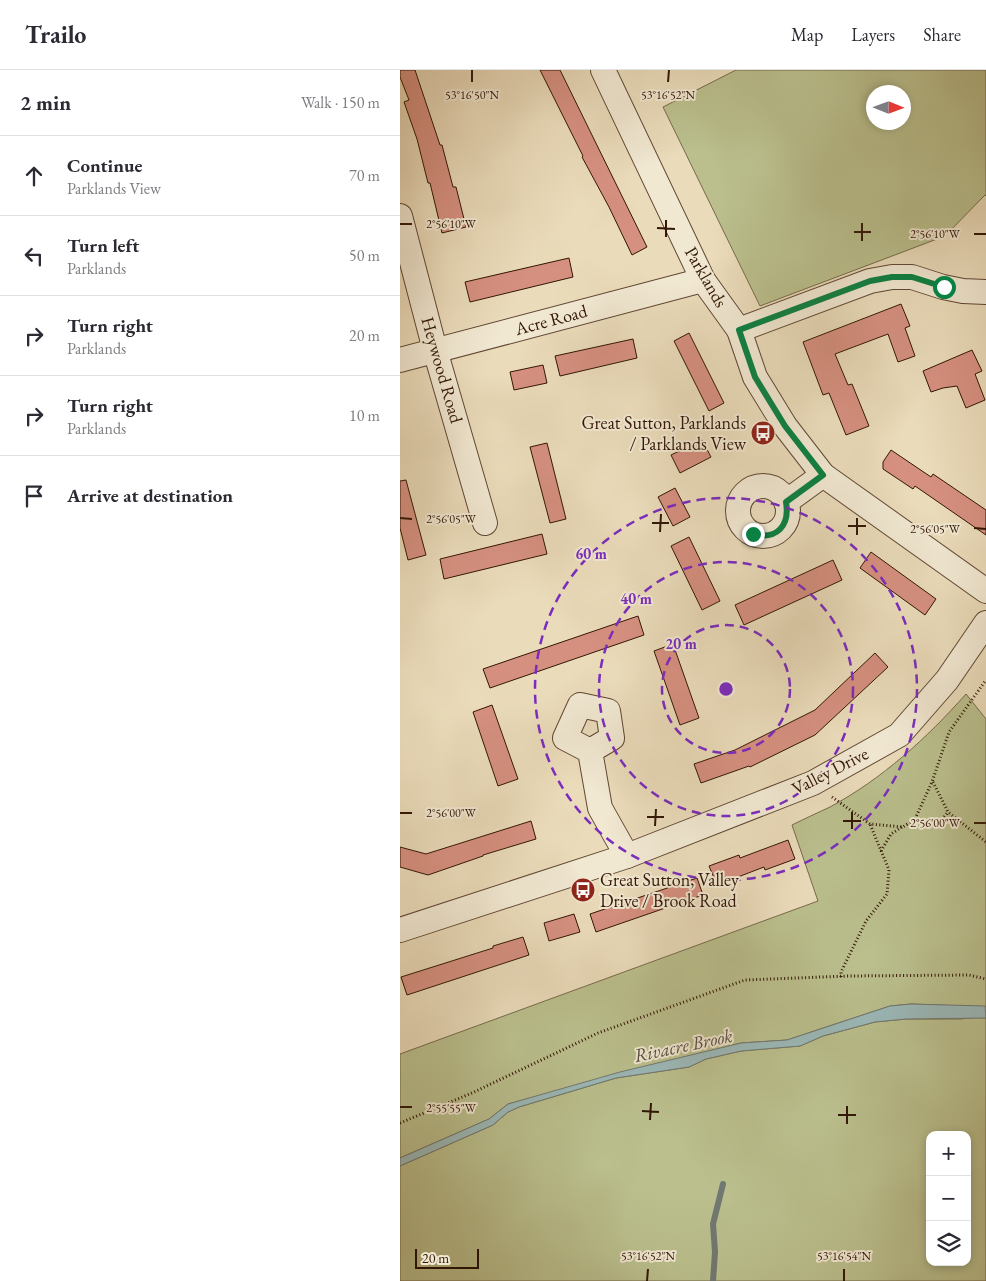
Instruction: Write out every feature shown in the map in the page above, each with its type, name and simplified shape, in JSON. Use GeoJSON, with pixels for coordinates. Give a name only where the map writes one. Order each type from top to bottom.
{"type":"FeatureCollection","features":[{"type":"Feature","properties":{"kind":"street","name":"Parklands"},"geometry":{"type":"LineString","coordinates":[[603,70],[703,280],[739,330],[755,377],[785,426],[823,475],[986,591]]}},
{"type":"Feature","properties":{"kind":"street","name":"Heywood Road"},"geometry":{"type":"LineString","coordinates":[[400,216],[435,350],[486,524]]}},
{"type":"Feature","properties":{"kind":"street"},"geometry":{"type":"LineString","coordinates":[[739,330],[870,281],[892,277],[912,277],[963,291],[986,292]]}},
{"type":"Feature","properties":{"kind":"street","name":"Acre Road"},"geometry":{"type":"LineString","coordinates":[[400,360],[703,280]]}},
{"type":"Feature","properties":{"kind":"street"},"geometry":{"type":"LineString","coordinates":[[786,502],[823,475]]}},
{"type":"Feature","properties":{"kind":"street","name":"Valley Drive"},"geometry":{"type":"LineString","coordinates":[[400,930],[627,856],[813,783],[898,736],[946,680],[986,624]]}},
{"type":"Feature","properties":{"kind":"street"},"geometry":{"type":"LineString","coordinates":[[590,751],[600,808],[627,856]]}},
{"type":"Feature","properties":{"kind":"path"},"geometry":{"type":"LineString","coordinates":[[881,851],[891,834],[916,819],[932,782],[949,732],[986,680]]}},
{"type":"Feature","properties":{"kind":"path"},"geometry":{"type":"LineString","coordinates":[[932,782],[948,812],[986,842]]}},
{"type":"Feature","properties":{"kind":"path"},"geometry":{"type":"LineString","coordinates":[[813,783],[870,824],[903,827]]}},
{"type":"Feature","properties":{"kind":"path"},"geometry":{"type":"LineString","coordinates":[[916,819],[936,827],[948,812]]}},
{"type":"Feature","properties":{"kind":"path"},"geometry":{"type":"LineString","coordinates":[[841,977],[841,972],[866,921],[887,894],[889,870],[870,824]]}},
{"type":"Feature","properties":{"kind":"path"},"geometry":{"type":"LineString","coordinates":[[400,1123],[472,1093],[598,1033],[745,980],[969,975],[986,979]]}},
{"type":"Feature","properties":{"kind":"green space"},"geometry":{"type":"Polygon","coordinates":[[[736,70],[986,70],[986,196],[945,236],[760,306],[663,107],[736,70]]]}},
{"type":"Feature","properties":{"kind":"green space"},"geometry":{"type":"Polygon","coordinates":[[[966,694],[986,719],[986,1007],[911,1004],[890,1006],[787,1040],[741,1043],[508,1104],[489,1119],[400,1158],[400,1054],[818,901],[792,825],[830,807],[886,771],[920,742],[966,694]]]}},
{"type":"Feature","properties":{"kind":"green space"},"geometry":{"type":"Polygon","coordinates":[[[986,1018],[986,1281],[400,1281],[400,1166],[493,1125],[508,1112],[519,1107],[616,1078],[689,1067],[706,1059],[741,1051],[800,1046],[823,1036],[875,1022],[906,1019],[986,1018]]]}},
{"type":"Feature","properties":{"kind":"water"},"geometry":{"type":"Polygon","coordinates":[[[911,1004],[985,1006],[986,1018],[906,1019],[875,1022],[823,1036],[800,1046],[741,1051],[706,1059],[689,1067],[616,1078],[519,1107],[508,1112],[493,1125],[400,1166],[400,1158],[489,1119],[508,1104],[620,1072],[741,1043],[787,1040],[890,1006],[911,1004]]]}},
{"type":"Feature","properties":{"kind":"building"},"geometry":{"type":"Polygon","coordinates":[[[400,70],[415,70],[440,145],[442,145],[453,187],[456,187],[466,227],[442,233],[430,183],[428,183],[417,139],[404,102],[409,100],[400,77],[400,70]]]}},
{"type":"Feature","properties":{"kind":"building"},"geometry":{"type":"Polygon","coordinates":[[[540,70],[560,70],[647,247],[632,255],[540,70]]]}},
{"type":"Feature","properties":{"kind":"building"},"geometry":{"type":"Polygon","coordinates":[[[569,258],[573,277],[470,302],[465,282],[569,258]]]}},
{"type":"Feature","properties":{"kind":"building"},"geometry":{"type":"Polygon","coordinates":[[[901,304],[910,326],[905,328],[915,356],[898,362],[888,334],[835,354],[848,385],[852,384],[869,426],[846,435],[829,393],[823,395],[803,342],[901,304]]]}},
{"type":"Feature","properties":{"kind":"building"},"geometry":{"type":"Polygon","coordinates":[[[689,333],[724,403],[709,411],[674,341],[689,333]]]}},
{"type":"Feature","properties":{"kind":"building"},"geometry":{"type":"Polygon","coordinates":[[[633,339],[637,358],[560,376],[555,356],[633,339]]]}},
{"type":"Feature","properties":{"kind":"building"},"geometry":{"type":"Polygon","coordinates":[[[972,350],[982,371],[975,374],[985,400],[966,408],[957,386],[931,392],[923,371],[972,350]]]}},
{"type":"Feature","properties":{"kind":"building"},"geometry":{"type":"Polygon","coordinates":[[[543,365],[547,383],[514,390],[510,372],[543,365]]]}},
{"type":"Feature","properties":{"kind":"building"},"geometry":{"type":"Polygon","coordinates":[[[702,440],[711,457],[680,473],[671,455],[702,440]]]}},
{"type":"Feature","properties":{"kind":"building"},"geometry":{"type":"Polygon","coordinates":[[[547,443],[566,519],[550,523],[530,447],[547,443]]]}},
{"type":"Feature","properties":{"kind":"building"},"geometry":{"type":"Polygon","coordinates":[[[891,450],[931,477],[933,474],[986,510],[986,535],[915,486],[913,489],[883,469],[883,462],[891,450]]]}},
{"type":"Feature","properties":{"kind":"building"},"geometry":{"type":"Polygon","coordinates":[[[406,480],[426,555],[408,560],[400,528],[400,481],[406,480]]]}},
{"type":"Feature","properties":{"kind":"building"},"geometry":{"type":"Polygon","coordinates":[[[675,488],[690,517],[673,526],[658,497],[675,488]]]}},
{"type":"Feature","properties":{"kind":"building"},"geometry":{"type":"Polygon","coordinates":[[[542,534],[547,554],[444,579],[440,559],[542,534]]]}},
{"type":"Feature","properties":{"kind":"building"},"geometry":{"type":"Polygon","coordinates":[[[689,537],[720,601],[702,610],[671,546],[689,537]]]}},
{"type":"Feature","properties":{"kind":"building"},"geometry":{"type":"Polygon","coordinates":[[[871,552],[936,599],[925,615],[860,568],[871,552]]]}},
{"type":"Feature","properties":{"kind":"building"},"geometry":{"type":"Polygon","coordinates":[[[833,560],[842,580],[744,625],[735,605],[833,560]]]}},
{"type":"Feature","properties":{"kind":"building"},"geometry":{"type":"Polygon","coordinates":[[[638,616],[644,635],[490,688],[483,669],[638,616]]]}},
{"type":"Feature","properties":{"kind":"building"},"geometry":{"type":"Polygon","coordinates":[[[673,644],[699,718],[680,725],[654,651],[673,644]]]}},
{"type":"Feature","properties":{"kind":"building"},"geometry":{"type":"Polygon","coordinates":[[[875,653],[888,667],[815,735],[750,767],[701,783],[694,764],[735,750],[815,710],[875,653]]]}},
{"type":"Feature","properties":{"kind":"building"},"geometry":{"type":"Polygon","coordinates":[[[492,705],[518,779],[498,786],[473,712],[492,705]]]}},
{"type":"Feature","properties":{"kind":"building"},"geometry":{"type":"Polygon","coordinates":[[[531,821],[536,839],[483,855],[428,875],[400,867],[400,847],[426,854],[531,821]]]}},
{"type":"Feature","properties":{"kind":"building"},"geometry":{"type":"Polygon","coordinates":[[[788,840],[795,859],[765,870],[764,867],[717,885],[709,866],[739,855],[740,858],[788,840]]]}},
{"type":"Feature","properties":{"kind":"building"},"geometry":{"type":"Polygon","coordinates":[[[697,878],[703,895],[596,932],[590,914],[697,878]]]}},
{"type":"Feature","properties":{"kind":"building"},"geometry":{"type":"Polygon","coordinates":[[[574,914],[580,932],[549,941],[544,923],[574,914]]]}},
{"type":"Feature","properties":{"kind":"building"},"geometry":{"type":"Polygon","coordinates":[[[523,937],[529,955],[407,995],[401,977],[523,937]]]}},
{"type":"Feature","properties":{"kind":"waterway"},"geometry":{"type":"LineString","coordinates":[[713,1281],[715,1252],[713,1224],[723,1184]]}},
{"type":"Feature","properties":{"kind":"place","name":"Great Sutton, Parklands / Parklands View"},"geometry":{"type":"Point","coordinates":[763,433]}},
{"type":"Feature","properties":{"kind":"place","name":"Great Sutton, Valley Drive / Brook Road"},"geometry":{"type":"Point","coordinates":[583,890]}},
{"type":"Feature","properties":{"kind":"route"},"geometry":{"type":"LineString","coordinates":[[753,534],[762,537],[772,535],[780,530],[786,521],[788,512],[786,502],[823,475],[785,426],[755,377],[739,330],[870,281],[892,277],[912,277],[944,287]]}},
{"type":"Feature","properties":{"kind":"water label","name":"Rivacre Brook"},"geometry":{"type":"Point","coordinates":[683,1045]}}]}
